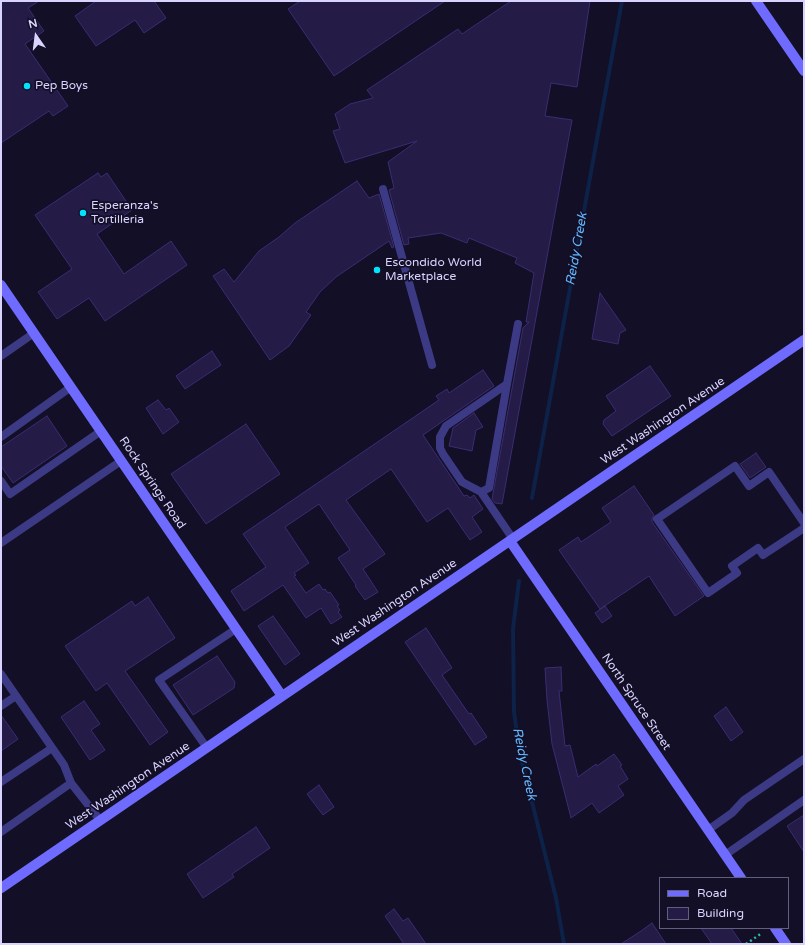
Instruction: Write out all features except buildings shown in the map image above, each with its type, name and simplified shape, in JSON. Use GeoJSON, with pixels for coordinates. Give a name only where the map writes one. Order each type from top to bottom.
{"type":"FeatureCollection","features":[{"type":"Feature","properties":{"kind":"main road"},"geometry":{"type":"LineString","coordinates":[[756,1],[804,71]]}},
{"type":"Feature","properties":{"kind":"main road","name":"Rock Springs Road"},"geometry":{"type":"LineString","coordinates":[[1,285],[282,696]]}},
{"type":"Feature","properties":{"kind":"main road","name":"West Washington Avenue"},"geometry":{"type":"LineString","coordinates":[[1,888],[804,340]]}},
{"type":"Feature","properties":{"kind":"main road","name":"North Spruce Street"},"geometry":{"type":"LineString","coordinates":[[511,540],[740,877]]}},
{"type":"Feature","properties":{"kind":"main road"},"geometry":{"type":"LineString","coordinates":[[776,929],[786,944]]}},
{"type":"Feature","properties":{"kind":"lane"},"geometry":{"type":"LineString","coordinates":[[383,189],[432,365]]}},
{"type":"Feature","properties":{"kind":"lane"},"geometry":{"type":"LineString","coordinates":[[480,492],[489,488],[518,324]]}},
{"type":"Feature","properties":{"kind":"lane"},"geometry":{"type":"LineString","coordinates":[[1,356],[34,333]]}},
{"type":"Feature","properties":{"kind":"lane"},"geometry":{"type":"LineString","coordinates":[[507,384],[446,426],[440,437],[440,448],[462,482],[480,492],[511,540]]}},
{"type":"Feature","properties":{"kind":"lane"},"geometry":{"type":"LineString","coordinates":[[1,437],[71,387]]}},
{"type":"Feature","properties":{"kind":"lane"},"geometry":{"type":"LineString","coordinates":[[1,481],[10,494],[101,431]]}},
{"type":"Feature","properties":{"kind":"lane"},"geometry":{"type":"LineString","coordinates":[[1,543],[122,462]]}},
{"type":"Feature","properties":{"kind":"lane"},"geometry":{"type":"LineString","coordinates":[[804,523],[769,472],[749,486],[735,466],[657,519],[708,593],[737,573],[732,566],[758,548],[763,555],[804,528]]}},
{"type":"Feature","properties":{"kind":"lane"},"geometry":{"type":"LineString","coordinates":[[207,748],[159,680],[236,628]]}},
{"type":"Feature","properties":{"kind":"lane"},"geometry":{"type":"LineString","coordinates":[[1,674],[64,765],[71,783],[100,820]]}},
{"type":"Feature","properties":{"kind":"lane"},"geometry":{"type":"LineString","coordinates":[[1,706],[16,696]]}},
{"type":"Feature","properties":{"kind":"lane"},"geometry":{"type":"LineString","coordinates":[[1,782],[52,748]]}},
{"type":"Feature","properties":{"kind":"lane"},"geometry":{"type":"LineString","coordinates":[[708,830],[732,813],[744,800],[804,759]]}},
{"type":"Feature","properties":{"kind":"lane"},"geometry":{"type":"LineString","coordinates":[[1,832],[71,783]]}},
{"type":"Feature","properties":{"kind":"lane"},"geometry":{"type":"LineString","coordinates":[[725,855],[804,800]]}},
{"type":"Feature","properties":{"kind":"path"},"geometry":{"type":"LineString","coordinates":[[746,944],[762,933]]}},
{"type":"Feature","properties":{"kind":"waterway","name":"Reidy Creek"},"geometry":{"type":"LineString","coordinates":[[532,498],[622,1]]}},
{"type":"Feature","properties":{"kind":"waterway","name":"Reidy Creek"},"geometry":{"type":"LineString","coordinates":[[519,581],[513,629],[514,712],[520,754],[556,898],[564,944]]}},
{"type":"Feature","properties":{"kind":"place","name":"Pep Boys"},"geometry":{"type":"Point","coordinates":[27,86]}},
{"type":"Feature","properties":{"kind":"place","name":"Esperanza's Tortilleria"},"geometry":{"type":"Point","coordinates":[83,213]}},
{"type":"Feature","properties":{"kind":"place","name":"Escondido World Marketplace"},"geometry":{"type":"Point","coordinates":[377,270]}}]}
